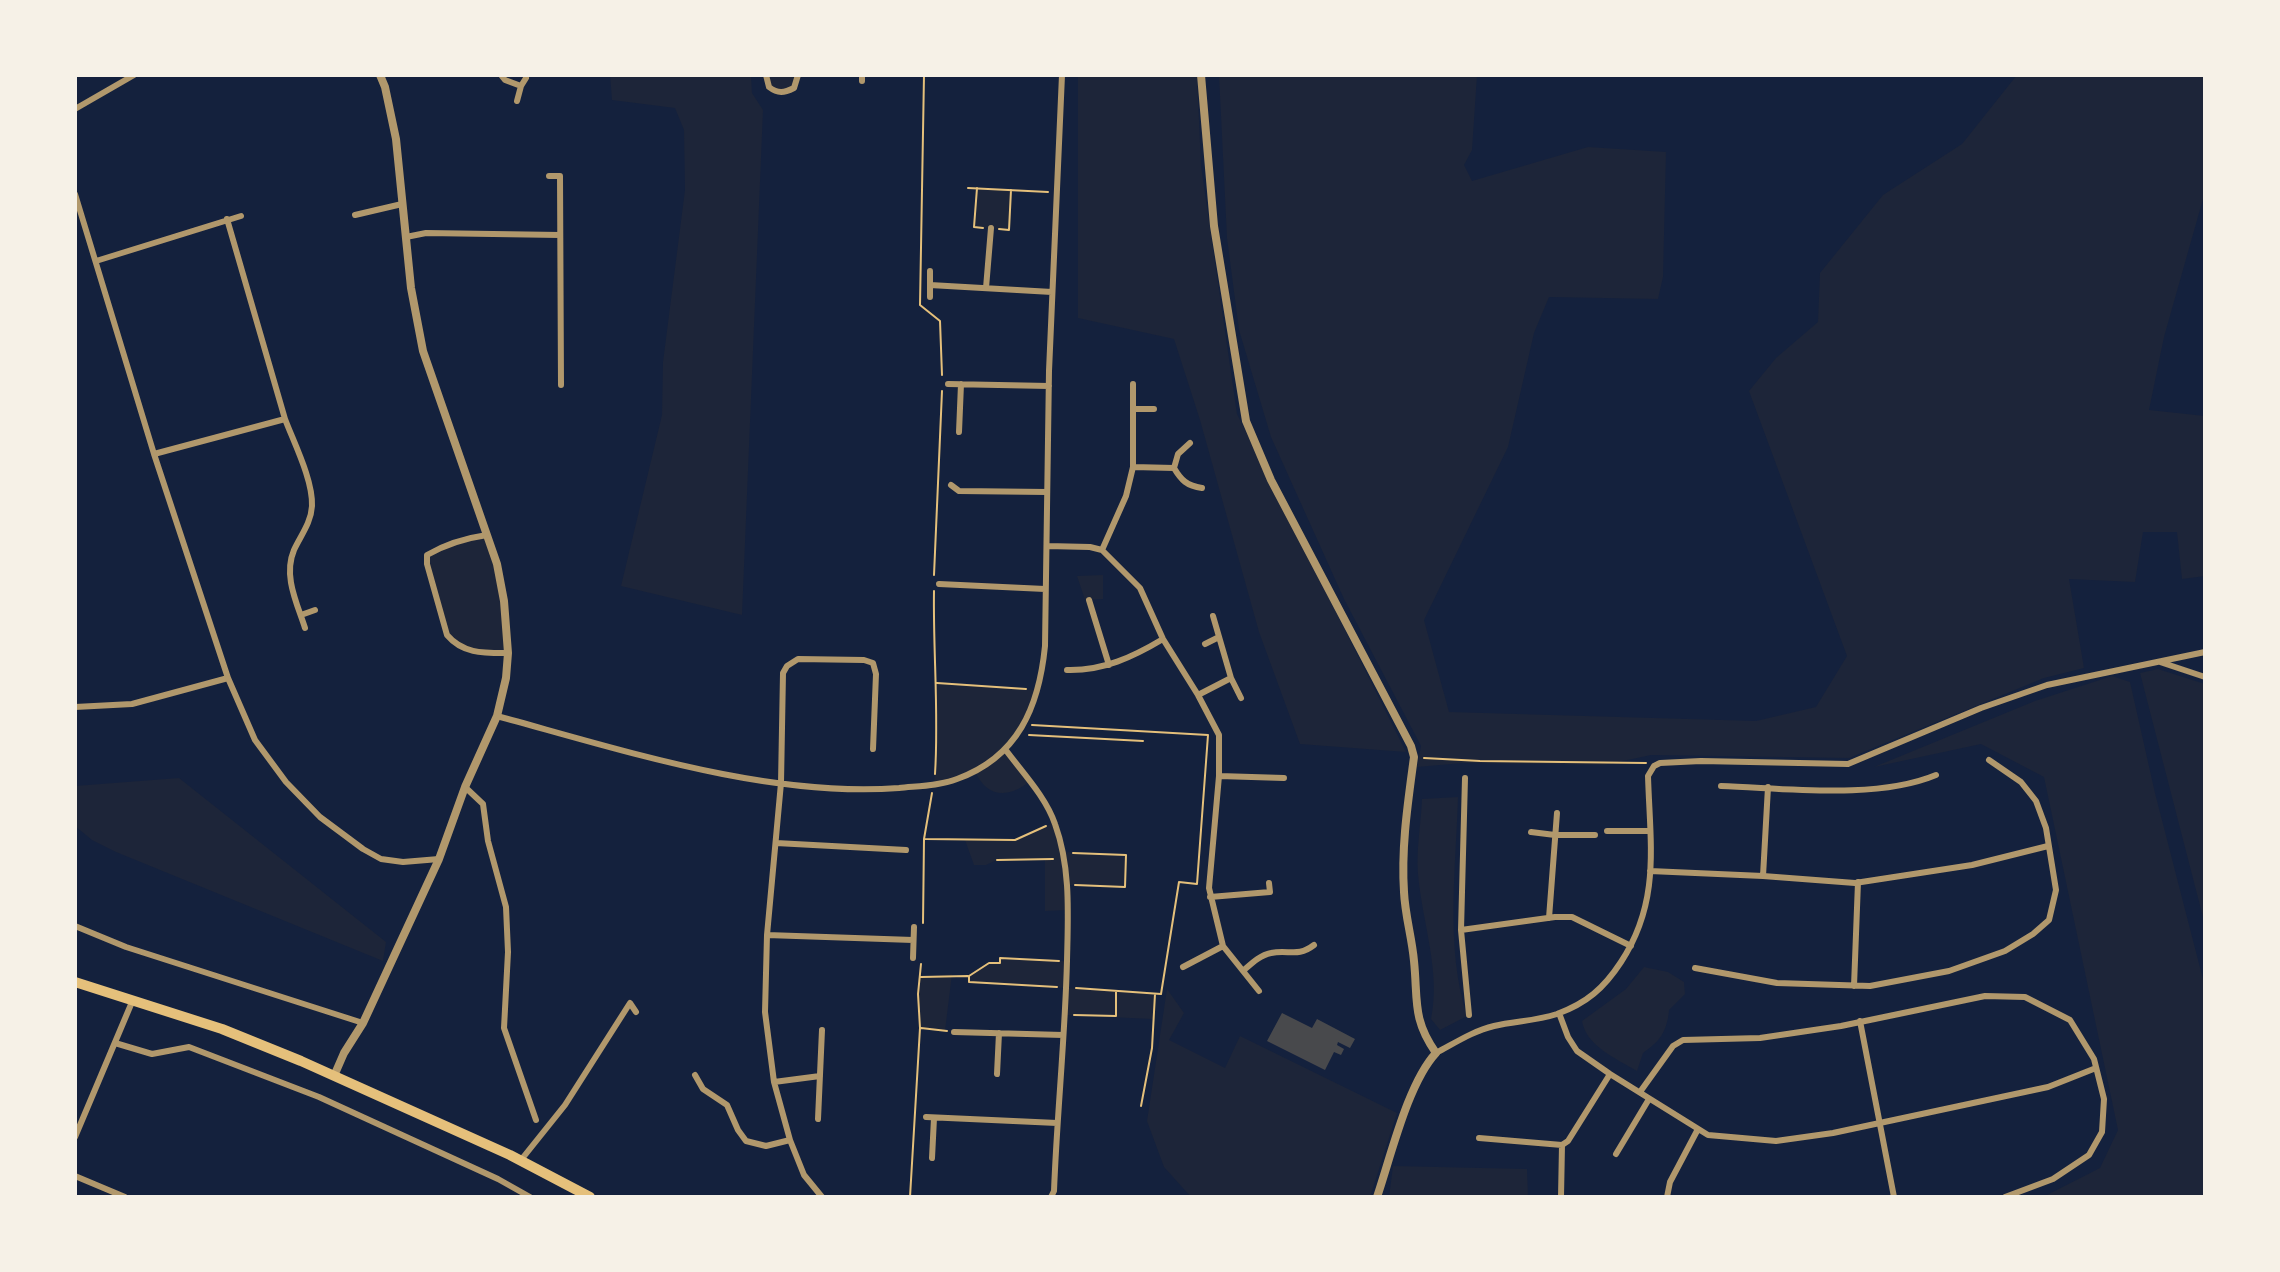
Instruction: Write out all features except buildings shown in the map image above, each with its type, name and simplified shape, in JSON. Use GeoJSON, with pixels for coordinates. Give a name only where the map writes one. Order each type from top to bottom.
{"type":"FeatureCollection","features":[{"type":"Feature","properties":{"kind":"main road"},"geometry":{"type":"LineString","coordinates":[[75,982],[222,1029],[521,1160],[590,1197]]}},
{"type":"Feature","properties":{"kind":"street"},"geometry":{"type":"LineString","coordinates":[[75,109],[134,75]]}},
{"type":"Feature","properties":{"kind":"street"},"geometry":{"type":"LineString","coordinates":[[334,1076],[344,1053],[363,1023],[439,859],[465,787],[497,716],[506,678],[508,653],[497,564],[423,351],[411,288],[396,139],[380,75]]}},
{"type":"Feature","properties":{"kind":"street"},"geometry":{"type":"LineString","coordinates":[[501,75],[505,80],[521,86]]}},
{"type":"Feature","properties":{"kind":"street"},"geometry":{"type":"LineString","coordinates":[[766,75],[769,87],[777,93],[794,88],[798,75]]}},
{"type":"Feature","properties":{"kind":"street"},"geometry":{"type":"LineString","coordinates":[[497,716],[661,760],[781,783],[872,790],[934,785],[955,780],[975,771],[1005,749],[1025,725],[1038,690],[1045,646],[1049,386],[1062,75]]}},
{"type":"Feature","properties":{"kind":"street"},"geometry":{"type":"LineString","coordinates":[[1201,75],[1214,226],[1246,421],[1277,491],[1414,757],[1404,836],[1406,922],[1414,960],[1416,1009],[1425,1038],[1436,1053]]}},
{"type":"Feature","properties":{"kind":"street"},"geometry":{"type":"LineString","coordinates":[[517,101],[526,78]]}},
{"type":"Feature","properties":{"kind":"street"},"geometry":{"type":"LineString","coordinates":[[549,176],[560,176],[561,385]]}},
{"type":"Feature","properties":{"kind":"street"},"geometry":{"type":"LineString","coordinates":[[75,194],[153,454],[229,678],[255,740],[286,782],[320,817],[381,859],[403,862],[439,859]]}},
{"type":"Feature","properties":{"kind":"street"},"geometry":{"type":"LineString","coordinates":[[355,215],[402,204]]}},
{"type":"Feature","properties":{"kind":"street"},"geometry":{"type":"LineString","coordinates":[[96,261],[240,216]]}},
{"type":"Feature","properties":{"kind":"street"},"geometry":{"type":"LineString","coordinates":[[227,219],[285,419],[312,491],[308,526],[293,554],[289,570],[291,586],[306,628]]}},
{"type":"Feature","properties":{"kind":"street"},"geometry":{"type":"LineString","coordinates":[[986,288],[990,228]]}},
{"type":"Feature","properties":{"kind":"street"},"geometry":{"type":"LineString","coordinates":[[406,237],[426,233],[560,235]]}},
{"type":"Feature","properties":{"kind":"street"},"geometry":{"type":"LineString","coordinates":[[930,271],[930,297]]}},
{"type":"Feature","properties":{"kind":"street"},"geometry":{"type":"LineString","coordinates":[[930,285],[1052,292]]}},
{"type":"Feature","properties":{"kind":"street"},"geometry":{"type":"LineString","coordinates":[[948,384],[1049,386]]}},
{"type":"Feature","properties":{"kind":"street"},"geometry":{"type":"LineString","coordinates":[[959,432],[961,384]]}},
{"type":"Feature","properties":{"kind":"street"},"geometry":{"type":"LineString","coordinates":[[1102,550],[1126,496],[1133,467],[1133,384]]}},
{"type":"Feature","properties":{"kind":"street"},"geometry":{"type":"LineString","coordinates":[[1133,409],[1154,409]]}},
{"type":"Feature","properties":{"kind":"street"},"geometry":{"type":"LineString","coordinates":[[153,454],[285,419]]}},
{"type":"Feature","properties":{"kind":"street"},"geometry":{"type":"LineString","coordinates":[[1190,443],[1178,454],[1174,468],[1182,481],[1192,487],[1202,488]]}},
{"type":"Feature","properties":{"kind":"street"},"geometry":{"type":"LineString","coordinates":[[1133,467],[1174,468]]}},
{"type":"Feature","properties":{"kind":"street"},"geometry":{"type":"LineString","coordinates":[[951,485],[959,491],[1047,492]]}},
{"type":"Feature","properties":{"kind":"street"},"geometry":{"type":"LineString","coordinates":[[487,535],[465,538],[435,550],[427,555],[427,564],[447,635],[454,644],[474,653],[508,653]]}},
{"type":"Feature","properties":{"kind":"street"},"geometry":{"type":"LineString","coordinates":[[1047,546],[1090,547],[1102,550],[1140,588],[1163,639],[1219,735],[1219,776],[1209,878],[1210,897],[1223,946],[1259,990]]}},
{"type":"Feature","properties":{"kind":"street"},"geometry":{"type":"LineString","coordinates":[[939,584],[1045,589]]}},
{"type":"Feature","properties":{"kind":"street"},"geometry":{"type":"LineString","coordinates":[[1089,600],[1109,665]]}},
{"type":"Feature","properties":{"kind":"street"},"geometry":{"type":"LineString","coordinates":[[301,615],[315,610]]}},
{"type":"Feature","properties":{"kind":"street"},"geometry":{"type":"LineString","coordinates":[[1213,616],[1231,678],[1241,698]]}},
{"type":"Feature","properties":{"kind":"street"},"geometry":{"type":"LineString","coordinates":[[1205,644],[1219,637]]}},
{"type":"Feature","properties":{"kind":"street"},"geometry":{"type":"LineString","coordinates":[[1066,670],[1086,671],[1109,665],[1135,656],[1163,639]]}},
{"type":"Feature","properties":{"kind":"street"},"geometry":{"type":"LineString","coordinates":[[1377,1197],[1415,1085],[1436,1053],[1474,1032],[1544,1018],[1582,1004],[1607,984],[1631,946],[1644,916],[1650,871],[1648,776],[1660,762],[1848,764],[1981,708],[2047,685],[2205,652]]}},
{"type":"Feature","properties":{"kind":"street"},"geometry":{"type":"LineString","coordinates":[[822,1197],[804,1175],[790,1140],[775,1082],[765,1012],[767,935],[781,783],[783,673],[787,666],[798,659],[864,660],[873,663],[876,674],[873,749]]}},
{"type":"Feature","properties":{"kind":"street"},"geometry":{"type":"LineString","coordinates":[[2159,662],[2205,677]]}},
{"type":"Feature","properties":{"kind":"street"},"geometry":{"type":"LineString","coordinates":[[75,707],[132,704],[229,678]]}},
{"type":"Feature","properties":{"kind":"street"},"geometry":{"type":"LineString","coordinates":[[1198,695],[1231,678]]}},
{"type":"Feature","properties":{"kind":"street"},"geometry":{"type":"LineString","coordinates":[[1005,749],[1049,809],[1065,856],[1065,1015],[1054,1191],[1051,1197]]}},
{"type":"Feature","properties":{"kind":"street"},"geometry":{"type":"LineString","coordinates":[[1695,968],[1777,983],[1870,986],[1949,971],[2005,951],[2034,934],[2049,920],[2056,890],[2046,828],[2036,802],[2021,782],[1989,760]]}},
{"type":"Feature","properties":{"kind":"street"},"geometry":{"type":"LineString","coordinates":[[1721,786],[1869,789],[1936,775]]}},
{"type":"Feature","properties":{"kind":"street"},"geometry":{"type":"LineString","coordinates":[[1219,776],[1284,778]]}},
{"type":"Feature","properties":{"kind":"street"},"geometry":{"type":"LineString","coordinates":[[1465,778],[1461,930],[1469,1015]]}},
{"type":"Feature","properties":{"kind":"street"},"geometry":{"type":"LineString","coordinates":[[465,787],[483,804],[488,841],[506,907],[508,952],[504,1028],[536,1120]]}},
{"type":"Feature","properties":{"kind":"street"},"geometry":{"type":"LineString","coordinates":[[1763,876],[1768,787]]}},
{"type":"Feature","properties":{"kind":"street"},"geometry":{"type":"LineString","coordinates":[[1549,918],[1557,813]]}},
{"type":"Feature","properties":{"kind":"street"},"geometry":{"type":"LineString","coordinates":[[1607,831],[1649,831]]}},
{"type":"Feature","properties":{"kind":"street"},"geometry":{"type":"LineString","coordinates":[[1531,832],[1595,835]]}},
{"type":"Feature","properties":{"kind":"street"},"geometry":{"type":"LineString","coordinates":[[776,843],[906,850]]}},
{"type":"Feature","properties":{"kind":"street"},"geometry":{"type":"LineString","coordinates":[[1650,871],[1858,882],[1945,870],[2048,846]]}},
{"type":"Feature","properties":{"kind":"street"},"geometry":{"type":"LineString","coordinates":[[1854,986],[1858,882]]}},
{"type":"Feature","properties":{"kind":"street"},"geometry":{"type":"LineString","coordinates":[[1210,897],[1270,892],[1269,883]]}},
{"type":"Feature","properties":{"kind":"street"},"geometry":{"type":"LineString","coordinates":[[1461,930],[1573,917],[1631,946]]}},
{"type":"Feature","properties":{"kind":"street"},"geometry":{"type":"LineString","coordinates":[[75,926],[126,947],[363,1023]]}},
{"type":"Feature","properties":{"kind":"street"},"geometry":{"type":"LineString","coordinates":[[913,958],[914,927]]}},
{"type":"Feature","properties":{"kind":"street"},"geometry":{"type":"LineString","coordinates":[[767,935],[913,940]]}},
{"type":"Feature","properties":{"kind":"street"},"geometry":{"type":"LineString","coordinates":[[1243,971],[1258,959],[1272,953],[1304,953],[1314,945]]}},
{"type":"Feature","properties":{"kind":"street"},"geometry":{"type":"LineString","coordinates":[[1183,967],[1223,946]]}},
{"type":"Feature","properties":{"kind":"street"},"geometry":{"type":"LineString","coordinates":[[1640,1092],[1673,1046],[1684,1040],[1760,1038],[1985,996],[2025,997],[2070,1020],[2094,1059],[2104,1099],[2102,1132],[2089,1155],[2053,1179],[2005,1197]]}},
{"type":"Feature","properties":{"kind":"street"},"geometry":{"type":"LineString","coordinates":[[75,1137],[132,1002]]}},
{"type":"Feature","properties":{"kind":"street"},"geometry":{"type":"LineString","coordinates":[[521,1160],[565,1105],[629,1003],[636,1012]]}},
{"type":"Feature","properties":{"kind":"street"},"geometry":{"type":"LineString","coordinates":[[1559,1013],[1568,1037],[1577,1051],[1708,1135],[1776,1141],[1881,1124],[2048,1087],[2096,1068]]}},
{"type":"Feature","properties":{"kind":"street"},"geometry":{"type":"LineString","coordinates":[[1860,1021],[1894,1197]]}},
{"type":"Feature","properties":{"kind":"street"},"geometry":{"type":"LineString","coordinates":[[818,1119],[822,1030]]}},
{"type":"Feature","properties":{"kind":"street"},"geometry":{"type":"LineString","coordinates":[[954,1032],[1063,1035]]}},
{"type":"Feature","properties":{"kind":"street"},"geometry":{"type":"LineString","coordinates":[[997,1074],[999,1033]]}},
{"type":"Feature","properties":{"kind":"street"},"geometry":{"type":"LineString","coordinates":[[115,1043],[152,1055],[189,1047],[318,1097],[503,1181],[530,1197]]}},
{"type":"Feature","properties":{"kind":"street"},"geometry":{"type":"LineString","coordinates":[[1479,1138],[1562,1145],[1568,1141],[1609,1074]]}},
{"type":"Feature","properties":{"kind":"street"},"geometry":{"type":"LineString","coordinates":[[695,1075],[703,1090],[727,1105],[738,1130],[747,1141],[766,1146],[790,1140]]}},
{"type":"Feature","properties":{"kind":"street"},"geometry":{"type":"LineString","coordinates":[[775,1082],[820,1076]]}},
{"type":"Feature","properties":{"kind":"street"},"geometry":{"type":"LineString","coordinates":[[1616,1154],[1649,1099]]}},
{"type":"Feature","properties":{"kind":"street"},"geometry":{"type":"LineString","coordinates":[[932,1158],[930,1118],[1057,1123]]}},
{"type":"Feature","properties":{"kind":"street"},"geometry":{"type":"LineString","coordinates":[[1667,1197],[1670,1182],[1698,1129]]}},
{"type":"Feature","properties":{"kind":"street"},"geometry":{"type":"LineString","coordinates":[[1561,1197],[1562,1145]]}},
{"type":"Feature","properties":{"kind":"street"},"geometry":{"type":"LineString","coordinates":[[75,1176],[125,1197]]}},
{"type":"Feature","properties":{"kind":"path"},"geometry":{"type":"LineString","coordinates":[[923,928],[924,839],[934,785],[938,728],[934,583],[942,384],[940,321],[920,305],[924,75]]}},
{"type":"Feature","properties":{"kind":"path"},"geometry":{"type":"LineString","coordinates":[[968,188],[1056,192]]}},
{"type":"Feature","properties":{"kind":"path"},"geometry":{"type":"LineString","coordinates":[[976,188],[974,227],[990,228],[1009,229],[1011,190]]}},
{"type":"Feature","properties":{"kind":"path"},"geometry":{"type":"LineString","coordinates":[[935,683],[1038,690]]}},
{"type":"Feature","properties":{"kind":"path"},"geometry":{"type":"LineString","coordinates":[[969,976],[969,982],[1161,994],[1179,882],[1197,884],[1208,734],[1025,725]]}},
{"type":"Feature","properties":{"kind":"path"},"geometry":{"type":"LineString","coordinates":[[1018,734],[1143,741]]}},
{"type":"Feature","properties":{"kind":"path"},"geometry":{"type":"LineString","coordinates":[[1414,757],[1480,761],[1646,763],[1654,766]]}},
{"type":"Feature","properties":{"kind":"path"},"geometry":{"type":"LineString","coordinates":[[924,839],[1015,840],[1055,822]]}},
{"type":"Feature","properties":{"kind":"path"},"geometry":{"type":"LineString","coordinates":[[996,860],[1126,855],[1125,887],[1067,885]]}},
{"type":"Feature","properties":{"kind":"path"},"geometry":{"type":"LineString","coordinates":[[920,977],[969,976],[989,962],[1000,963],[1000,958],[1067,961]]}},
{"type":"Feature","properties":{"kind":"path"},"geometry":{"type":"LineString","coordinates":[[911,1197],[921,965]]}},
{"type":"Feature","properties":{"kind":"path"},"geometry":{"type":"LineString","coordinates":[[1065,1015],[1115,1016],[1116,990]]}},
{"type":"Feature","properties":{"kind":"path"},"geometry":{"type":"LineString","coordinates":[[1141,1106],[1152,1048],[1155,994]]}},
{"type":"Feature","properties":{"kind":"path"},"geometry":{"type":"LineString","coordinates":[[920,1028],[954,1032]]}},
{"type":"Feature","properties":{"kind":"shaded area"},"geometry":{"type":"Polygon","coordinates":[[[610,75],[751,75],[752,93],[763,110],[742,615],[621,586],[662,415],[663,362],[685,190],[684,130],[675,108],[612,100],[610,75]]]}},
{"type":"Feature","properties":{"kind":"shaded area"},"geometry":{"type":"Polygon","coordinates":[[[766,75],[798,75],[794,88],[787,92],[769,87],[766,75]]]}},
{"type":"Feature","properties":{"kind":"shaded area"},"geometry":{"type":"Polygon","coordinates":[[[1078,75],[1197,75],[1201,166],[1237,414],[1406,752],[1300,744],[1259,632],[1200,420],[1174,339],[1078,318],[1078,75]]]}},
{"type":"Feature","properties":{"kind":"shaded area"},"geometry":{"type":"Polygon","coordinates":[[[1219,75],[1477,75],[1472,150],[1464,165],[1472,181],[1588,147],[1666,152],[1663,277],[1658,299],[1549,297],[1534,333],[1508,447],[1424,620],[1449,712],[1756,721],[1816,707],[1847,656],[1749,391],[1776,358],[1818,322],[1820,273],[1883,195],[1962,144],[2017,75],[2205,75],[2205,192],[2164,337],[2149,410],[2205,416],[2205,576],[2182,579],[2177,532],[2143,532],[2135,582],[2069,579],[2084,668],[2044,678],[1849,758],[1651,755],[1604,765],[1463,763],[1417,767],[1421,746],[1344,599],[1271,437],[1239,330],[1227,238],[1219,75]]]}},
{"type":"Feature","properties":{"kind":"shaded area"},"geometry":{"type":"Polygon","coordinates":[[[977,188],[1011,190],[1009,230],[974,227],[977,188]]]}},
{"type":"Feature","properties":{"kind":"shaded area"},"geometry":{"type":"Polygon","coordinates":[[[487,535],[497,564],[508,653],[475,653],[447,635],[427,555],[435,550],[487,535]]]}},
{"type":"Feature","properties":{"kind":"shaded area"},"geometry":{"type":"Polygon","coordinates":[[[1103,575],[1103,599],[1085,600],[1077,576],[1103,575]]]}},
{"type":"Feature","properties":{"kind":"shaded area"},"geometry":{"type":"Polygon","coordinates":[[[2158,669],[2205,684],[2205,925],[2140,673],[2158,669]]]}},
{"type":"Feature","properties":{"kind":"shaded area"},"geometry":{"type":"Polygon","coordinates":[[[2112,676],[2130,682],[2155,793],[2205,987],[2205,1197],[2043,1197],[2100,1168],[2118,1130],[2044,777],[1981,744],[1874,767],[2035,701],[2112,676]]]}},
{"type":"Feature","properties":{"kind":"shaded area"},"geometry":{"type":"Polygon","coordinates":[[[935,683],[1037,690],[1031,709],[1005,749],[1029,782],[1013,791],[998,793],[985,786],[975,771],[934,785],[938,728],[935,683]]]}},
{"type":"Feature","properties":{"kind":"shaded area"},"geometry":{"type":"Polygon","coordinates":[[[179,778],[386,942],[383,961],[116,852],[92,840],[75,826],[75,786],[179,778]]]}},
{"type":"Feature","properties":{"kind":"shaded area"},"geometry":{"type":"Polygon","coordinates":[[[1458,797],[1454,935],[1460,990],[1467,1016],[1440,1030],[1431,1019],[1434,983],[1420,892],[1418,846],[1422,799],[1458,797]]]}},
{"type":"Feature","properties":{"kind":"shaded area"},"geometry":{"type":"Polygon","coordinates":[[[1055,822],[1064,852],[1126,855],[1125,887],[1068,885],[1068,910],[1045,911],[1045,860],[997,860],[986,865],[974,865],[965,840],[1015,840],[1055,822]]]}},
{"type":"Feature","properties":{"kind":"shaded area"},"geometry":{"type":"Polygon","coordinates":[[[1000,958],[1067,961],[1067,988],[1155,994],[1153,1019],[1065,1015],[1066,988],[969,982],[969,976],[989,963],[1000,963],[1000,958]]]}},
{"type":"Feature","properties":{"kind":"shaded area"},"geometry":{"type":"Polygon","coordinates":[[[1644,967],[1668,972],[1684,982],[1685,994],[1669,1010],[1664,1030],[1658,1040],[1643,1053],[1637,1071],[1596,1045],[1589,1038],[1582,1021],[1626,989],[1644,967]]]}},
{"type":"Feature","properties":{"kind":"shaded area"},"geometry":{"type":"Polygon","coordinates":[[[952,974],[945,1031],[920,1028],[920,977],[952,974]]]}},
{"type":"Feature","properties":{"kind":"shaded area"},"geometry":{"type":"Polygon","coordinates":[[[1167,989],[1184,1013],[1169,1040],[1225,1068],[1240,1036],[1397,1113],[1370,1197],[1191,1197],[1164,1167],[1147,1121],[1167,989]]]}},
{"type":"Feature","properties":{"kind":"shaded area"},"geometry":{"type":"Polygon","coordinates":[[[1393,1166],[1527,1169],[1528,1197],[1389,1197],[1393,1166]]]}}]}
